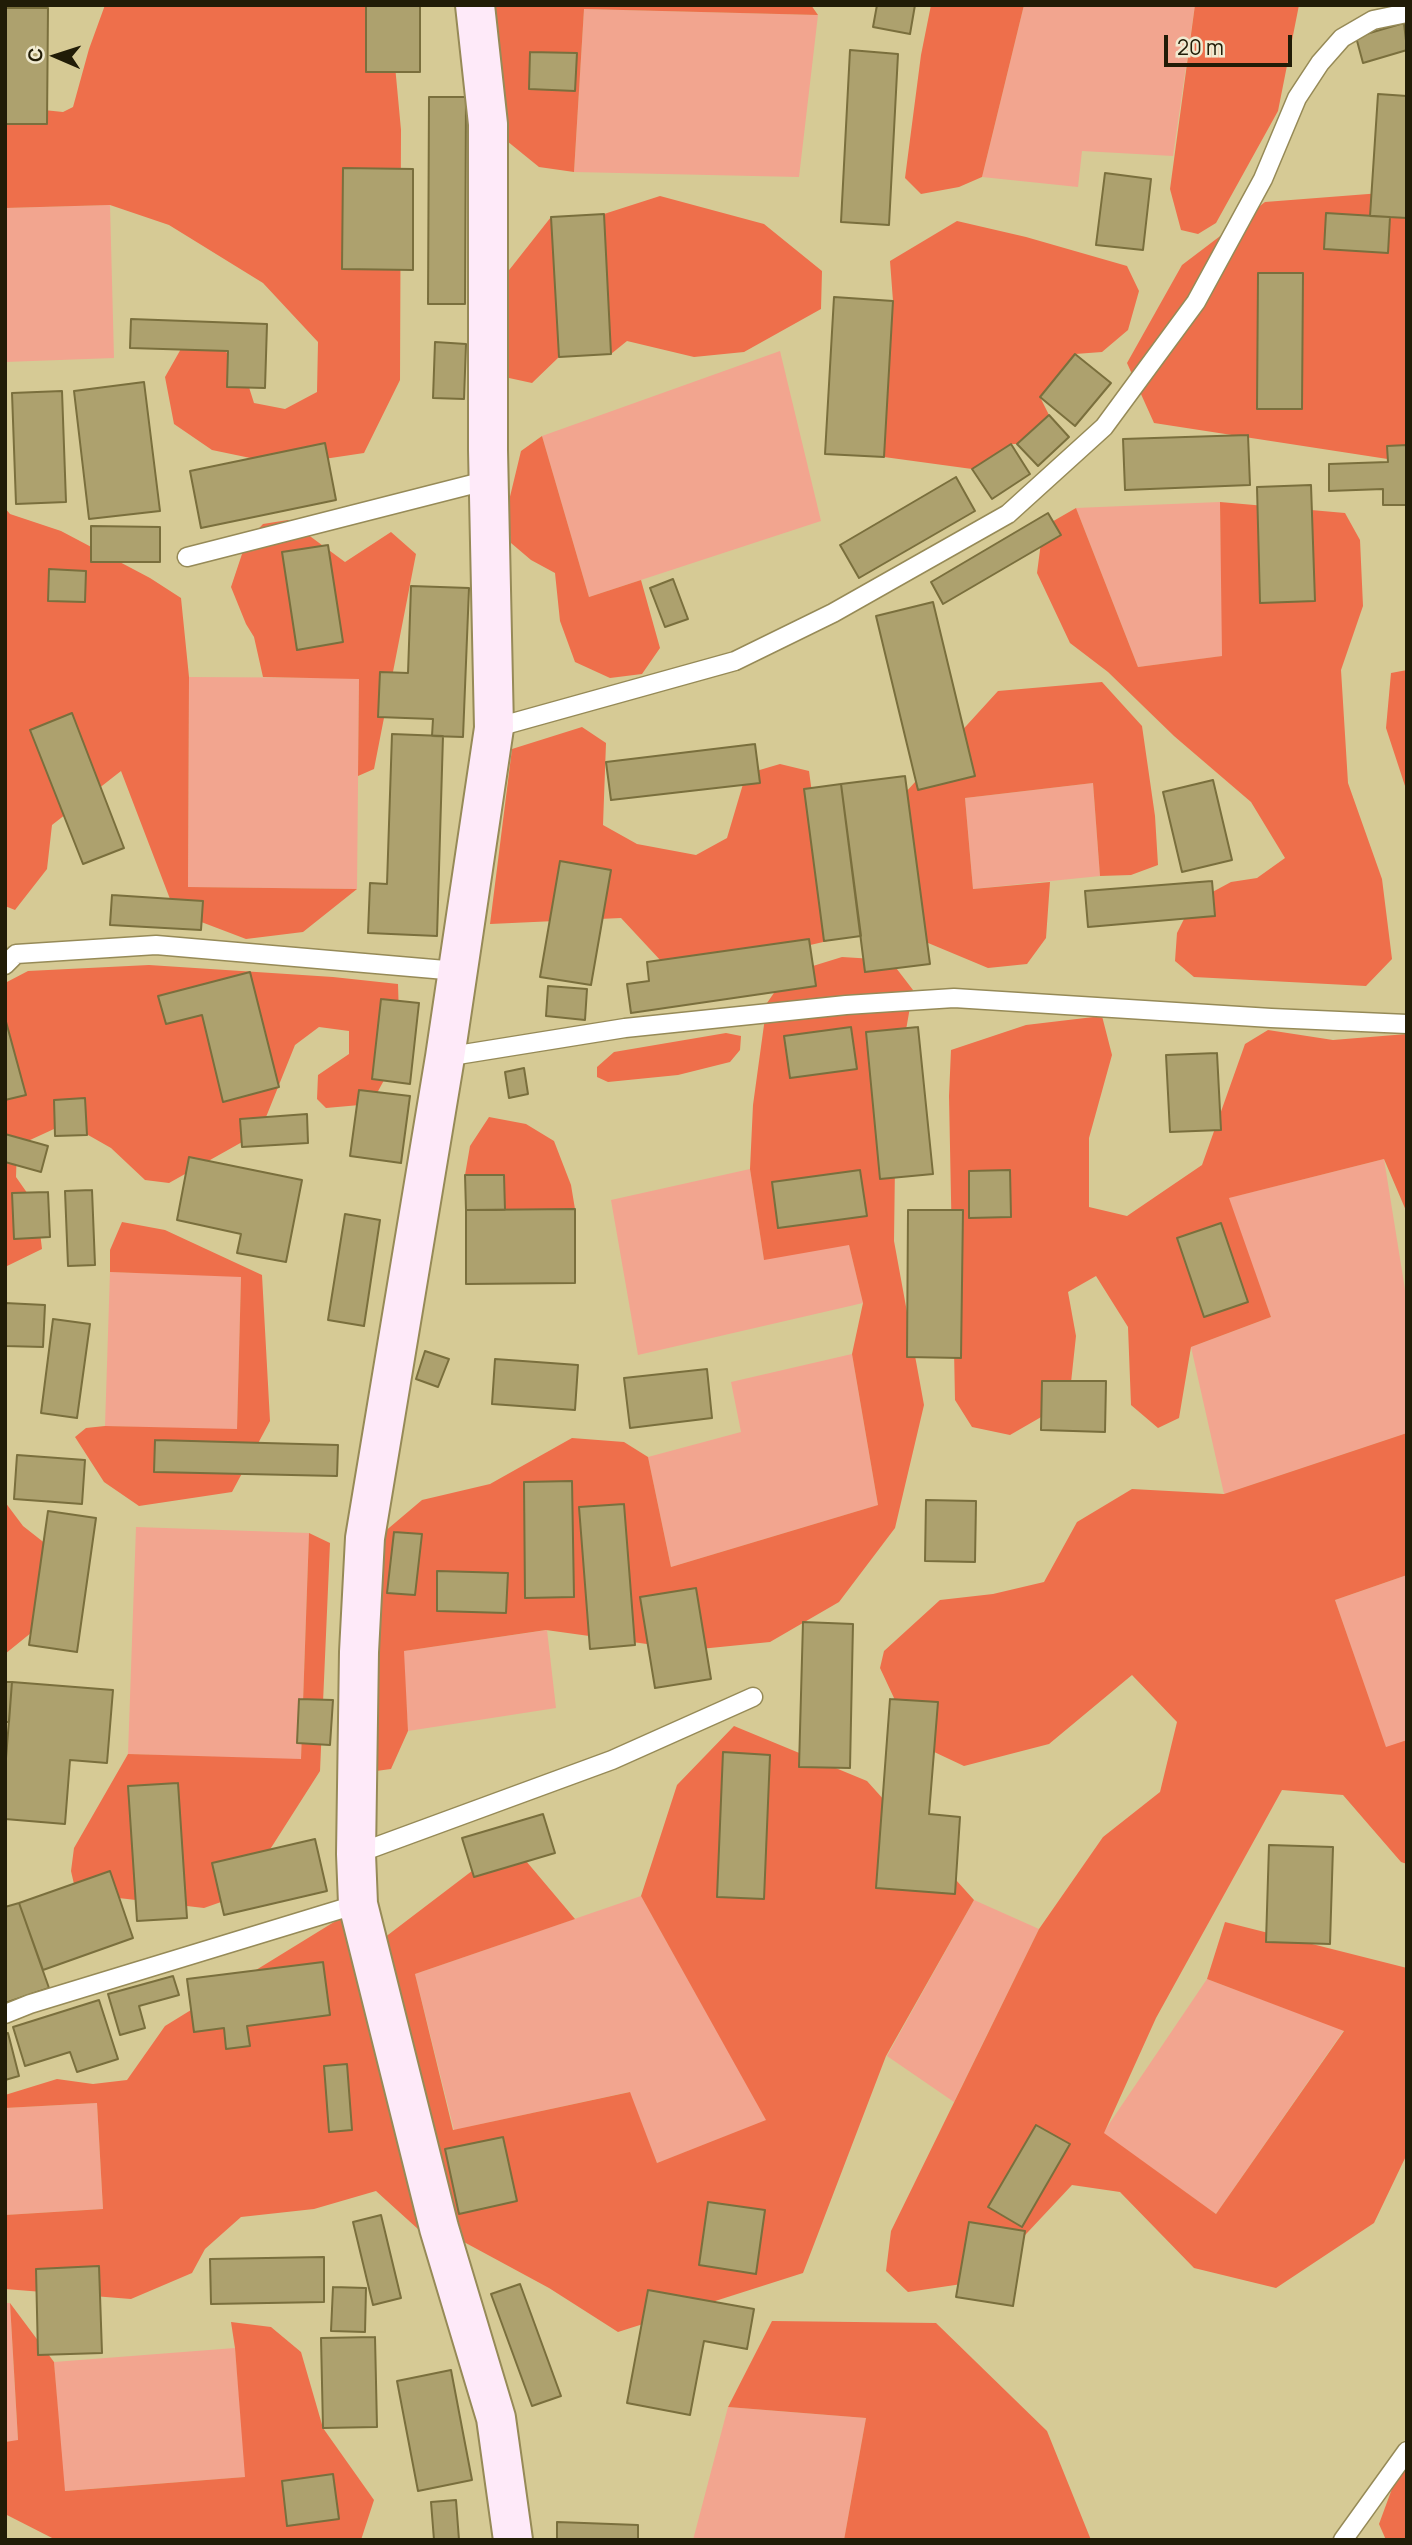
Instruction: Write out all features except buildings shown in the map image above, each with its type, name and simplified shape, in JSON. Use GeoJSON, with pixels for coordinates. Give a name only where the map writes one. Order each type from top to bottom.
{"type":"FeatureCollection","features":[{"type":"Feature","properties":{"kind":"street"},"geometry":{"type":"LineString","coordinates":[[475,5],[488,124],[489,480],[494,729],[445,1057],[365,1538],[359,1652],[356,1854],[358,1904],[439,2228],[496,2418],[513,2540]]}},
{"type":"Feature","properties":{"kind":"lane"},"geometry":{"type":"LineString","coordinates":[[494,729],[735,661],[833,613],[1009,514],[1104,427],[1196,303],[1263,179],[1297,98],[1320,63],[1342,38],[1373,20],[1407,13]]}},
{"type":"Feature","properties":{"kind":"lane"},"geometry":{"type":"LineString","coordinates":[[187,557],[489,480]]}},
{"type":"Feature","properties":{"kind":"lane"},"geometry":{"type":"LineString","coordinates":[[9,956],[156,945],[457,971]]}},
{"type":"Feature","properties":{"kind":"lane"},"geometry":{"type":"LineString","coordinates":[[445,1057],[625,1028],[846,1005],[954,998],[1407,1024]]}},
{"type":"Feature","properties":{"kind":"lane"},"geometry":{"type":"LineString","coordinates":[[356,1854],[612,1760],[752,1697]]}},
{"type":"Feature","properties":{"kind":"lane"},"geometry":{"type":"LineString","coordinates":[[5,2014],[30,2004],[358,1904]]}},
{"type":"Feature","properties":{"kind":"lane"},"geometry":{"type":"LineString","coordinates":[[1343,2540],[1407,2451]]}},
{"type":"Feature","properties":{"kind":"shaded area"},"geometry":{"type":"Polygon","coordinates":[[[105,5],[372,5],[393,44],[401,130],[400,380],[364,453],[284,465],[212,450],[174,424],[165,377],[186,340],[206,339],[241,362],[254,403],[285,409],[317,392],[318,342],[263,283],[169,225],[110,205],[5,208],[5,106],[63,112],[73,107],[105,5]]]}},
{"type":"Feature","properties":{"kind":"shaded area"},"geometry":{"type":"Polygon","coordinates":[[[496,5],[811,5],[818,15],[584,9],[574,172],[539,167],[507,141],[464,25],[496,5]]]}},
{"type":"Feature","properties":{"kind":"shaded area"},"geometry":{"type":"Polygon","coordinates":[[[931,5],[1024,5],[982,177],[959,187],[921,194],[905,178],[921,55],[931,5]]]}},
{"type":"Feature","properties":{"kind":"shaded area"},"geometry":{"type":"Polygon","coordinates":[[[1024,5],[1195,5],[1173,156],[1082,151],[1078,187],[982,177],[1024,5]]]}},
{"type":"Feature","properties":{"kind":"shaded area"},"geometry":{"type":"Polygon","coordinates":[[[1195,5],[1299,5],[1278,111],[1216,223],[1198,234],[1181,230],[1170,189],[1195,5]]]}},
{"type":"Feature","properties":{"kind":"shaded area"},"geometry":{"type":"Polygon","coordinates":[[[584,9],[818,15],[799,177],[574,172],[584,9]]]}},
{"type":"Feature","properties":{"kind":"shaded area"},"geometry":{"type":"Polygon","coordinates":[[[1407,191],[1407,462],[1154,423],[1127,363],[1182,265],[1265,202],[1407,191]]]}},
{"type":"Feature","properties":{"kind":"shaded area"},"geometry":{"type":"Polygon","coordinates":[[[660,196],[764,224],[822,271],[821,309],[744,352],[694,357],[627,341],[611,354],[604,214],[660,196]]]}},
{"type":"Feature","properties":{"kind":"shaded area"},"geometry":{"type":"Polygon","coordinates":[[[110,205],[114,358],[5,362],[5,208],[110,205]]]}},
{"type":"Feature","properties":{"kind":"shaded area"},"geometry":{"type":"Polygon","coordinates":[[[551,217],[559,357],[532,383],[509,378],[506,274],[551,217]]]}},
{"type":"Feature","properties":{"kind":"shaded area"},"geometry":{"type":"Polygon","coordinates":[[[957,221],[1026,237],[1127,266],[1139,291],[1128,330],[1102,352],[1075,354],[1040,397],[1049,415],[1017,444],[1011,444],[972,469],[884,457],[893,301],[890,261],[957,221]]]}},
{"type":"Feature","properties":{"kind":"shaded area"},"geometry":{"type":"Polygon","coordinates":[[[780,351],[821,521],[589,597],[542,436],[780,351]]]}},
{"type":"Feature","properties":{"kind":"shaded area"},"geometry":{"type":"Polygon","coordinates":[[[542,436],[589,597],[641,580],[660,648],[642,674],[610,678],[575,662],[560,621],[555,573],[531,560],[511,543],[507,509],[521,451],[542,436]]]}},
{"type":"Feature","properties":{"kind":"shaded area"},"geometry":{"type":"Polygon","coordinates":[[[1220,502],[1223,656],[1138,667],[1076,508],[1220,502]]]}},
{"type":"Feature","properties":{"kind":"shaded area"},"geometry":{"type":"Polygon","coordinates":[[[1220,502],[1345,513],[1360,540],[1363,606],[1341,670],[1348,783],[1382,879],[1392,959],[1366,986],[1194,977],[1175,961],[1177,933],[1192,903],[1231,882],[1257,878],[1285,858],[1251,802],[1174,736],[1108,672],[1070,643],[1037,573],[1043,527],[1076,508],[1138,667],[1222,656],[1220,502]]]}},
{"type":"Feature","properties":{"kind":"shaded area"},"geometry":{"type":"Polygon","coordinates":[[[5,508],[10,514],[61,531],[150,578],[181,598],[189,677],[188,887],[357,889],[303,932],[246,939],[175,912],[121,771],[52,825],[47,869],[15,910],[5,906],[5,508]]]}},
{"type":"Feature","properties":{"kind":"shaded area"},"geometry":{"type":"Polygon","coordinates":[[[288,520],[345,562],[391,532],[416,554],[374,769],[358,776],[359,679],[263,677],[254,637],[231,587],[246,542],[263,524],[288,520]]]}},
{"type":"Feature","properties":{"kind":"shaded area"},"geometry":{"type":"Polygon","coordinates":[[[1407,670],[1407,792],[1386,728],[1391,673],[1407,670]]]}},
{"type":"Feature","properties":{"kind":"shaded area"},"geometry":{"type":"Polygon","coordinates":[[[189,677],[359,678],[357,889],[188,887],[189,677]]]}},
{"type":"Feature","properties":{"kind":"shaded area"},"geometry":{"type":"Polygon","coordinates":[[[1102,682],[1142,726],[1155,816],[1158,865],[1131,875],[1100,876],[1093,783],[965,798],[973,889],[1050,882],[1046,938],[1027,964],[988,968],[909,935],[895,804],[998,691],[1102,682]]]}},
{"type":"Feature","properties":{"kind":"shaded area"},"geometry":{"type":"Polygon","coordinates":[[[582,727],[606,743],[603,825],[637,844],[696,855],[727,838],[746,774],[780,764],[809,771],[832,940],[675,976],[621,918],[490,924],[512,749],[582,727]]]}},
{"type":"Feature","properties":{"kind":"shaded area"},"geometry":{"type":"Polygon","coordinates":[[[1093,783],[1100,876],[973,889],[965,798],[1093,783]]]}},
{"type":"Feature","properties":{"kind":"shaded area"},"geometry":{"type":"Polygon","coordinates":[[[842,957],[890,960],[913,990],[896,1087],[894,1241],[924,1405],[895,1528],[839,1602],[770,1642],[690,1650],[546,1630],[404,1651],[408,1731],[391,1769],[376,1771],[378,1571],[383,1533],[422,1500],[490,1484],[572,1438],[624,1442],[648,1457],[671,1567],[878,1505],[852,1354],[863,1303],[849,1245],[764,1260],[750,1169],[753,1105],[767,1003],[787,974],[842,957]]]}},
{"type":"Feature","properties":{"kind":"shaded area"},"geometry":{"type":"Polygon","coordinates":[[[149,965],[398,984],[400,1051],[371,1104],[326,1108],[317,1099],[318,1075],[349,1054],[349,1031],[319,1027],[295,1045],[260,1132],[169,1183],[145,1180],[111,1148],[67,1123],[17,1146],[16,1177],[37,1207],[42,1249],[5,1267],[5,983],[28,971],[149,965]]]}},
{"type":"Feature","properties":{"kind":"shaded area"},"geometry":{"type":"Polygon","coordinates":[[[1102,1016],[1112,1055],[1089,1138],[1089,1207],[1127,1216],[1202,1165],[1245,1044],[1268,1030],[1333,1040],[1407,1034],[1407,1213],[1384,1159],[1229,1198],[1271,1317],[1191,1347],[1179,1418],[1158,1428],[1131,1405],[1128,1327],[1096,1276],[1068,1292],[1076,1336],[1069,1401],[1010,1435],[972,1427],[955,1400],[949,1096],[951,1050],[1026,1025],[1102,1016]]]}},
{"type":"Feature","properties":{"kind":"shaded area"},"geometry":{"type":"Polygon","coordinates":[[[726,1033],[741,1036],[740,1050],[730,1062],[678,1075],[608,1082],[597,1077],[597,1067],[614,1052],[726,1033]]]}},
{"type":"Feature","properties":{"kind":"shaded area"},"geometry":{"type":"Polygon","coordinates":[[[489,1117],[526,1124],[554,1141],[571,1185],[575,1209],[505,1210],[504,1175],[465,1175],[470,1146],[489,1117]]]}},
{"type":"Feature","properties":{"kind":"shaded area"},"geometry":{"type":"Polygon","coordinates":[[[1384,1159],[1407,1302],[1407,1433],[1224,1494],[1191,1347],[1271,1317],[1228,1198],[1384,1159]]]}},
{"type":"Feature","properties":{"kind":"shaded area"},"geometry":{"type":"Polygon","coordinates":[[[750,1169],[764,1259],[849,1244],[863,1303],[638,1355],[611,1200],[750,1169]]]}},
{"type":"Feature","properties":{"kind":"shaded area"},"geometry":{"type":"Polygon","coordinates":[[[122,1222],[165,1230],[262,1275],[270,1421],[232,1492],[139,1506],[104,1482],[75,1437],[86,1428],[105,1426],[237,1429],[241,1277],[110,1272],[110,1250],[122,1222]]]}},
{"type":"Feature","properties":{"kind":"shaded area"},"geometry":{"type":"Polygon","coordinates":[[[110,1272],[241,1276],[237,1430],[105,1426],[110,1272]]]}},
{"type":"Feature","properties":{"kind":"shaded area"},"geometry":{"type":"Polygon","coordinates":[[[852,1354],[878,1505],[671,1567],[648,1457],[741,1432],[731,1382],[852,1354]]]}},
{"type":"Feature","properties":{"kind":"shaded area"},"geometry":{"type":"Polygon","coordinates":[[[1407,1433],[1407,1575],[1335,1600],[1386,1747],[1407,1740],[1407,1864],[1401,1862],[1343,1795],[1282,1790],[1156,2018],[1104,2133],[1216,2214],[1344,2031],[1207,1979],[1225,1922],[1407,1968],[1407,2154],[1374,2223],[1276,2288],[1194,2268],[1120,2192],[1072,2185],[982,2281],[908,2292],[886,2271],[891,2231],[1039,1929],[1103,1837],[1160,1792],[1177,1722],[1132,1675],[1049,1744],[964,1766],[915,1743],[880,1668],[884,1651],[940,1600],[993,1594],[1044,1582],[1077,1522],[1132,1489],[1224,1494],[1407,1433]]]}},
{"type":"Feature","properties":{"kind":"shaded area"},"geometry":{"type":"Polygon","coordinates":[[[5,1502],[23,1526],[70,1563],[63,1607],[5,1654],[5,1502]]]}},
{"type":"Feature","properties":{"kind":"shaded area"},"geometry":{"type":"Polygon","coordinates":[[[136,1527],[309,1533],[301,1760],[128,1754],[136,1527]]]}},
{"type":"Feature","properties":{"kind":"shaded area"},"geometry":{"type":"Polygon","coordinates":[[[309,1533],[330,1543],[320,1771],[241,1895],[204,1908],[76,1893],[71,1871],[74,1848],[128,1754],[301,1759],[309,1533]]]}},
{"type":"Feature","properties":{"kind":"shaded area"},"geometry":{"type":"Polygon","coordinates":[[[1407,1575],[1407,1740],[1386,1748],[1335,1600],[1407,1575]]]}},
{"type":"Feature","properties":{"kind":"shaded area"},"geometry":{"type":"Polygon","coordinates":[[[547,1630],[556,1708],[408,1731],[403,1651],[547,1630]]]}},
{"type":"Feature","properties":{"kind":"shaded area"},"geometry":{"type":"Polygon","coordinates":[[[734,1726],[867,1781],[974,1900],[886,2056],[803,2273],[618,2332],[549,2288],[451,2235],[380,1941],[510,1842],[575,1919],[415,1974],[453,2130],[630,2092],[657,2163],[766,2120],[641,1896],[677,1785],[734,1726]]]}},
{"type":"Feature","properties":{"kind":"shaded area"},"geometry":{"type":"Polygon","coordinates":[[[641,1896],[767,2120],[657,2163],[629,2092],[454,2130],[415,1974],[641,1896]]]}},
{"type":"Feature","properties":{"kind":"shaded area"},"geometry":{"type":"Polygon","coordinates":[[[974,1900],[1039,1929],[954,2102],[887,2056],[974,1900]]]}},
{"type":"Feature","properties":{"kind":"shaded area"},"geometry":{"type":"Polygon","coordinates":[[[347,1914],[429,2239],[376,2191],[314,2209],[241,2217],[205,2249],[192,2273],[131,2299],[5,2289],[5,2215],[103,2209],[97,2103],[5,2108],[5,2095],[57,2079],[93,2084],[127,2080],[165,2026],[347,1914]]]}},
{"type":"Feature","properties":{"kind":"shaded area"},"geometry":{"type":"Polygon","coordinates":[[[1207,1979],[1344,2030],[1216,2214],[1103,2133],[1207,1979]]]}},
{"type":"Feature","properties":{"kind":"shaded area"},"geometry":{"type":"Polygon","coordinates":[[[97,2103],[103,2209],[5,2215],[5,2108],[97,2103]]]}},
{"type":"Feature","properties":{"kind":"shaded area"},"geometry":{"type":"Polygon","coordinates":[[[5,2303],[10,2303],[18,2441],[5,2442],[5,2303]]]}},
{"type":"Feature","properties":{"kind":"shaded area"},"geometry":{"type":"Polygon","coordinates":[[[10,2303],[54,2362],[65,2491],[245,2477],[231,2322],[271,2327],[301,2352],[323,2428],[374,2500],[361,2540],[56,2540],[5,2514],[5,2442],[18,2440],[10,2303]]]}},
{"type":"Feature","properties":{"kind":"shaded area"},"geometry":{"type":"Polygon","coordinates":[[[772,2321],[936,2323],[1047,2431],[1091,2540],[844,2540],[866,2418],[728,2407],[772,2321]]]}},
{"type":"Feature","properties":{"kind":"shaded area"},"geometry":{"type":"Polygon","coordinates":[[[235,2348],[246,2477],[64,2491],[54,2362],[235,2348]]]}},
{"type":"Feature","properties":{"kind":"shaded area"},"geometry":{"type":"Polygon","coordinates":[[[728,2407],[866,2418],[844,2540],[693,2540],[728,2407]]]}},
{"type":"Feature","properties":{"kind":"shaded area"},"geometry":{"type":"Polygon","coordinates":[[[1407,2467],[1407,2538],[1386,2540],[1379,2524],[1393,2486],[1407,2467]]]}}]}
